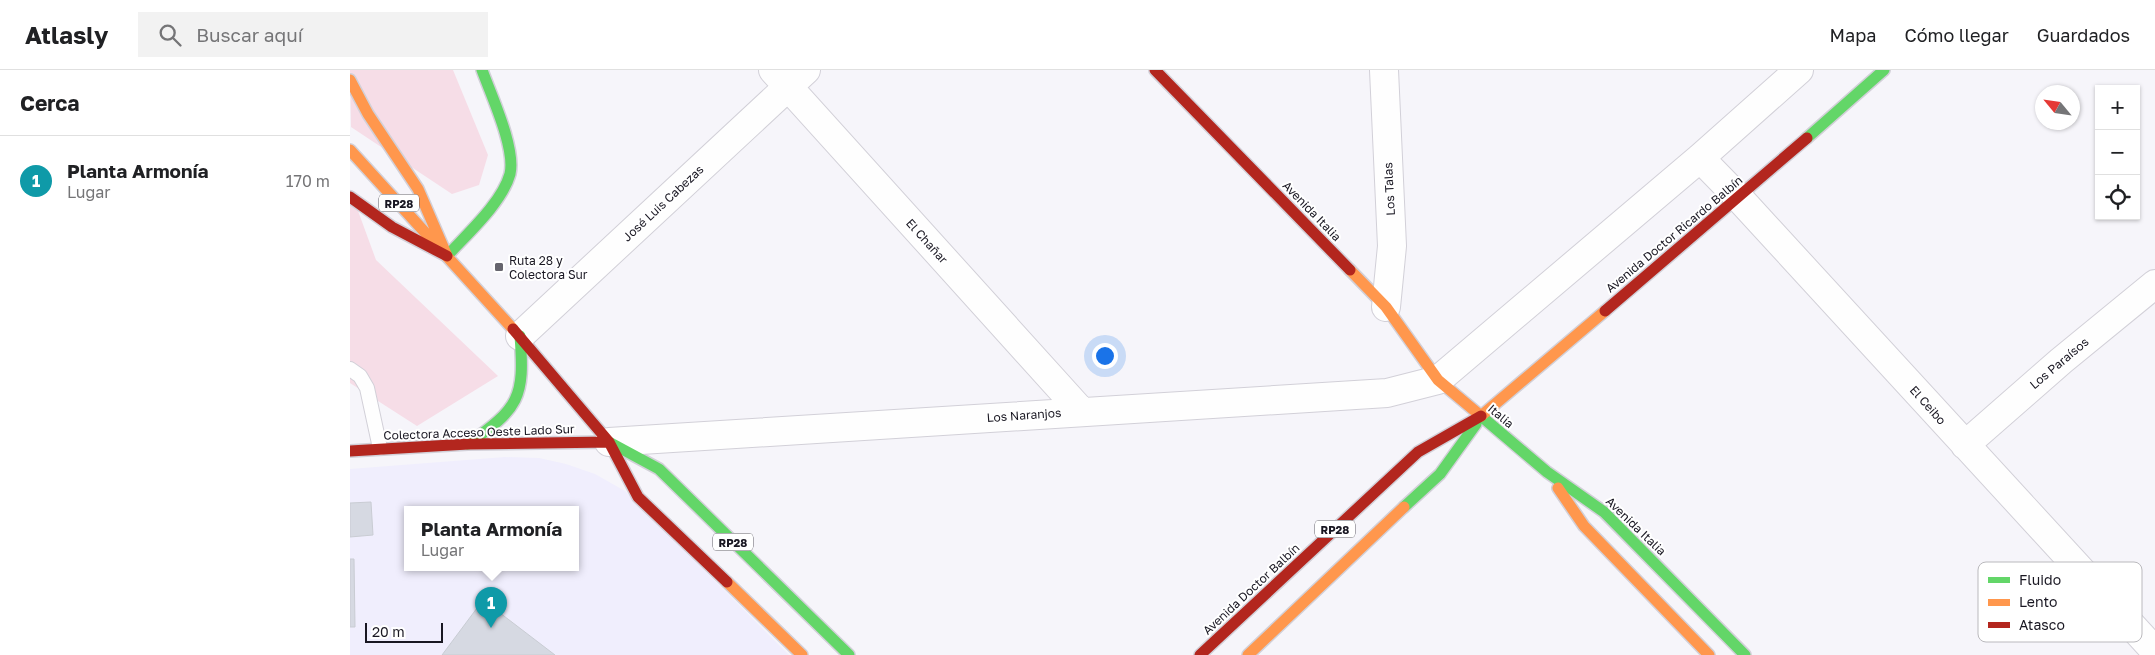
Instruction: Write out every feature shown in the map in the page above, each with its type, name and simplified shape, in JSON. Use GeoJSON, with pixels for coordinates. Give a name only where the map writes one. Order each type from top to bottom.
{"type":"FeatureCollection","features":[{"type":"Feature","properties":{"kind":"main road"},"geometry":{"type":"LineString","coordinates":[[447,256],[502,191],[511,172],[509,148],[482,70]]}},
{"type":"Feature","properties":{"kind":"main road","name":"Avenida Italia"},"geometry":{"type":"LineString","coordinates":[[1155,70],[1386,307],[1438,380]]}},
{"type":"Feature","properties":{"kind":"main road","name":"Avenida Doctor Ricardo Balbín"},"geometry":{"type":"LineString","coordinates":[[1481,416],[1739,198],[1884,70]]}},
{"type":"Feature","properties":{"kind":"main road"},"geometry":{"type":"LineString","coordinates":[[350,80],[368,114],[418,189],[447,256]]}},
{"type":"Feature","properties":{"kind":"main road","name":"RP28"},"geometry":{"type":"LineString","coordinates":[[350,150],[520,336],[609,442],[638,497],[802,655]]}},
{"type":"Feature","properties":{"kind":"main road"},"geometry":{"type":"LineString","coordinates":[[350,197],[392,227],[447,256]]}},
{"type":"Feature","properties":{"kind":"main road"},"geometry":{"type":"LineString","coordinates":[[468,444],[500,420],[514,404],[521,383],[520,336]]}},
{"type":"Feature","properties":{"kind":"main road","name":"Italia"},"geometry":{"type":"LineString","coordinates":[[1438,380],[1547,472]]}},
{"type":"Feature","properties":{"kind":"main road","name":"RP28"},"geometry":{"type":"LineString","coordinates":[[1248,655],[1440,474],[1481,416]]}},
{"type":"Feature","properties":{"kind":"main road","name":"Avenida Doctor Balbín"},"geometry":{"type":"LineString","coordinates":[[1200,655],[1418,452],[1481,416]]}},
{"type":"Feature","properties":{"kind":"main road","name":"RP28"},"geometry":{"type":"LineString","coordinates":[[609,442],[658,469],[849,655]]}},
{"type":"Feature","properties":{"kind":"main road","name":"Colectora Acceso Oeste Lado Sur"},"geometry":{"type":"LineString","coordinates":[[350,450],[468,444],[609,442]]}},
{"type":"Feature","properties":{"kind":"main road"},"geometry":{"type":"LineString","coordinates":[[1547,472],[1584,526],[1709,655]]}},
{"type":"Feature","properties":{"kind":"main road","name":"Avenida Italia"},"geometry":{"type":"LineString","coordinates":[[1547,472],[1604,512],[1745,655]]}},
{"type":"Feature","properties":{"kind":"street","name":"Los Talas"},"geometry":{"type":"LineString","coordinates":[[1384,70],[1392,246],[1386,307]]}},
{"type":"Feature","properties":{"kind":"street"},"geometry":{"type":"LineString","coordinates":[[1438,380],[1700,158],[1799,70]]}},
{"type":"Feature","properties":{"kind":"street","name":"José Luis Cabezas"},"geometry":{"type":"LineString","coordinates":[[520,336],[789,76]]}},
{"type":"Feature","properties":{"kind":"street","name":"El Chañar"},"geometry":{"type":"LineString","coordinates":[[789,76],[1081,411]]}},
{"type":"Feature","properties":{"kind":"street","name":"El Ceibo"},"geometry":{"type":"LineString","coordinates":[[1700,158],[1739,198],[2073,562]]}},
{"type":"Feature","properties":{"kind":"street","name":"Los Paraísos"},"geometry":{"type":"LineString","coordinates":[[1965,445],[2061,361],[2155,284]]}},
{"type":"Feature","properties":{"kind":"street","name":"Los Naranjos"},"geometry":{"type":"LineString","coordinates":[[609,442],[1387,392],[1438,380]]}},
{"type":"Feature","properties":{"kind":"street","name":"El Ceibo"},"geometry":{"type":"LineString","coordinates":[[2142,637],[2155,651]]}},
{"type":"Feature","properties":{"kind":"lane"},"geometry":{"type":"LineString","coordinates":[[350,369],[360,376],[367,388],[380,448]]}},
{"type":"Feature","properties":{"kind":"shaded area"},"geometry":{"type":"Polygon","coordinates":[[[350,70],[453,70],[488,155],[479,185],[452,194],[351,127],[350,70]]]}},
{"type":"Feature","properties":{"kind":"shaded area"},"geometry":{"type":"Polygon","coordinates":[[[350,189],[376,260],[498,376],[417,426],[350,383],[350,189]]]}},
{"type":"Feature","properties":{"kind":"shaded area"},"geometry":{"type":"Polygon","coordinates":[[[505,457],[539,458],[566,464],[595,474],[625,491],[789,655],[350,655],[350,469],[505,457]]]}},
{"type":"Feature","properties":{"kind":"building"},"geometry":{"type":"Polygon","coordinates":[[[371,502],[373,535],[350,537],[350,503],[371,502]]]}},
{"type":"Feature","properties":{"kind":"building"},"geometry":{"type":"Polygon","coordinates":[[[350,559],[354,559],[355,627],[350,627],[350,559]]]}},
{"type":"Feature","properties":{"kind":"building"},"geometry":{"type":"Polygon","coordinates":[[[483,600],[555,655],[442,655],[483,600]]]}},
{"type":"Feature","properties":{"kind":"traffic: fast"},"geometry":{"type":"LineString","coordinates":[[447,256],[492,207],[500,196],[510,174],[511,163],[506,136],[482,70]]}},
{"type":"Feature","properties":{"kind":"traffic: fast"},"geometry":{"type":"LineString","coordinates":[[1807,138],[1884,70]]}},
{"type":"Feature","properties":{"kind":"traffic: fast"},"geometry":{"type":"LineString","coordinates":[[468,444],[498,421],[515,400],[521,374],[520,336]]}},
{"type":"Feature","properties":{"kind":"traffic: fast"},"geometry":{"type":"LineString","coordinates":[[1481,416],[1547,472],[1604,512],[1745,655]]}},
{"type":"Feature","properties":{"kind":"traffic: fast"},"geometry":{"type":"LineString","coordinates":[[1404,507],[1440,474],[1476,424]]}},
{"type":"Feature","properties":{"kind":"traffic: fast"},"geometry":{"type":"LineString","coordinates":[[609,442],[659,469],[849,655]]}},
{"type":"Feature","properties":{"kind":"traffic: slow"},"geometry":{"type":"LineString","coordinates":[[350,80],[368,114],[418,189],[447,256]]}},
{"type":"Feature","properties":{"kind":"traffic: slow"},"geometry":{"type":"LineString","coordinates":[[350,150],[513,329]]}},
{"type":"Feature","properties":{"kind":"traffic: slow"},"geometry":{"type":"LineString","coordinates":[[1350,270],[1386,307],[1438,380],[1481,416],[1605,311]]}},
{"type":"Feature","properties":{"kind":"traffic: slow"},"geometry":{"type":"LineString","coordinates":[[1558,488],[1584,526],[1709,655]]}},
{"type":"Feature","properties":{"kind":"traffic: slow"},"geometry":{"type":"LineString","coordinates":[[1248,655],[1404,507]]}},
{"type":"Feature","properties":{"kind":"traffic: slow"},"geometry":{"type":"LineString","coordinates":[[727,582],[802,655]]}},
{"type":"Feature","properties":{"kind":"traffic: jam"},"geometry":{"type":"LineString","coordinates":[[1155,70],[1350,270]]}},
{"type":"Feature","properties":{"kind":"traffic: jam"},"geometry":{"type":"LineString","coordinates":[[1605,311],[1807,138]]}},
{"type":"Feature","properties":{"kind":"traffic: jam"},"geometry":{"type":"LineString","coordinates":[[350,197],[392,227],[447,256]]}},
{"type":"Feature","properties":{"kind":"traffic: jam"},"geometry":{"type":"LineString","coordinates":[[513,329],[609,442],[638,497],[727,582]]}},
{"type":"Feature","properties":{"kind":"traffic: jam"},"geometry":{"type":"LineString","coordinates":[[1200,655],[1418,452],[1481,416]]}},
{"type":"Feature","properties":{"kind":"traffic: jam"},"geometry":{"type":"LineString","coordinates":[[350,451],[468,444],[609,442]]}},
{"type":"Feature","properties":{"kind":"place","name":"Ruta 28 y Colectora Sur"},"geometry":{"type":"Point","coordinates":[499,267]}},
{"type":"Feature","properties":{"kind":"place","name":"Planta Armonía"},"geometry":{"type":"Point","coordinates":[491,628]}}]}
